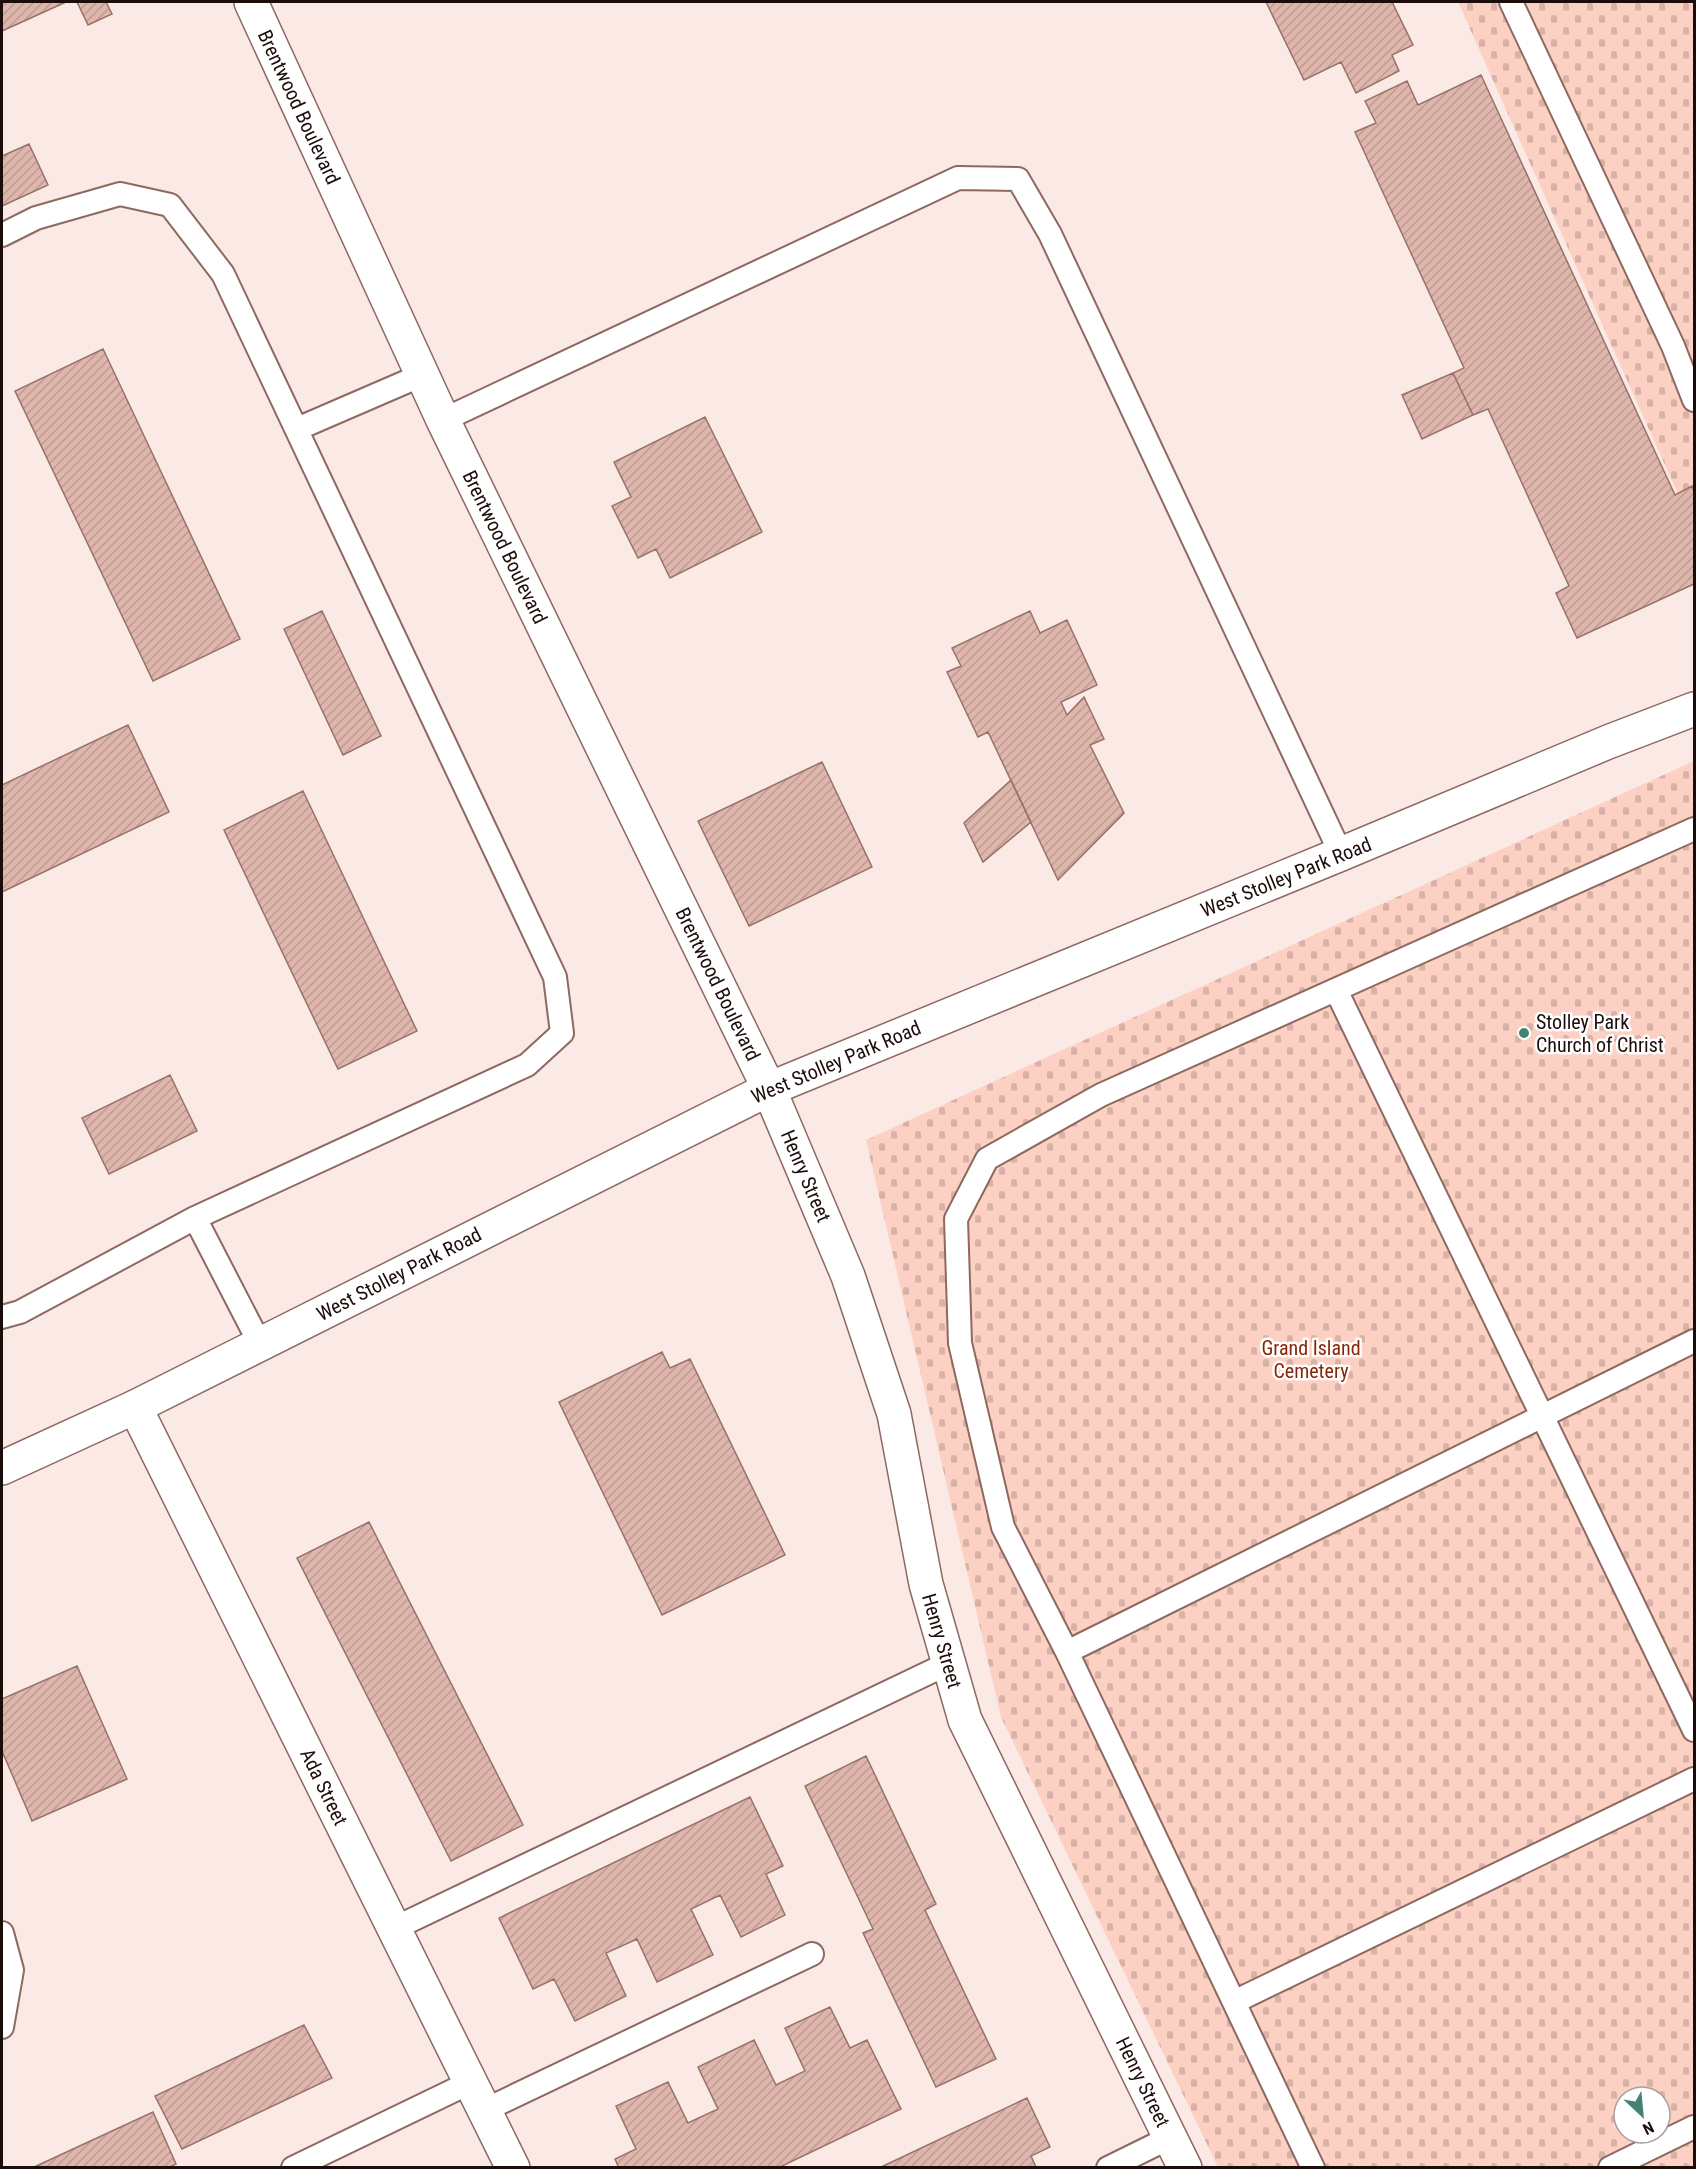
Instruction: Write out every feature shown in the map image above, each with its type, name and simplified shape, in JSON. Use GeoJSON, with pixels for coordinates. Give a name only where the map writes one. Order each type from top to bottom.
{"type":"FeatureCollection","features":[{"type":"Feature","properties":{"kind":"street","name":"Brentwood Boulevard"},"geometry":{"type":"LineString","coordinates":[[251,2],[443,420],[769,1089]]}},
{"type":"Feature","properties":{"kind":"street","name":"West Stolley Park Road"},"geometry":{"type":"LineString","coordinates":[[2,1468],[135,1407],[769,1089],[1608,742],[1695,709]]}},
{"type":"Feature","properties":{"kind":"street","name":"Henry Street"},"geometry":{"type":"LineString","coordinates":[[769,1089],[848,1276],[894,1414],[926,1584],[965,1720],[1185,2168]]}},
{"type":"Feature","properties":{"kind":"street","name":"Ada Street"},"geometry":{"type":"LineString","coordinates":[[135,1407],[513,2168]]}},
{"type":"Feature","properties":{"kind":"lane"},"geometry":{"type":"LineString","coordinates":[[1511,2],[1673,346],[1695,400]]}},
{"type":"Feature","properties":{"kind":"lane"},"geometry":{"type":"LineString","coordinates":[[443,420],[958,178],[1018,179],[1050,234],[1341,854]]}},
{"type":"Feature","properties":{"kind":"lane"},"geometry":{"type":"LineString","coordinates":[[2,235],[36,218],[120,194],[170,205],[224,274],[555,977],[562,1033],[527,1065],[195,1218],[20,1312],[2,1317]]}},
{"type":"Feature","properties":{"kind":"lane"},"geometry":{"type":"LineString","coordinates":[[297,429],[422,375]]}},
{"type":"Feature","properties":{"kind":"lane"},"geometry":{"type":"LineString","coordinates":[[1313,2168],[1066,1652],[1003,1527],[960,1343],[956,1219],[987,1159],[1101,1095],[1695,829]]}},
{"type":"Feature","properties":{"kind":"lane"},"geometry":{"type":"LineString","coordinates":[[1336,990],[1695,1730]]}},
{"type":"Feature","properties":{"kind":"lane"},"geometry":{"type":"LineString","coordinates":[[195,1218],[260,1344]]}},
{"type":"Feature","properties":{"kind":"lane"},"geometry":{"type":"LineString","coordinates":[[1066,1652],[1695,1341]]}},
{"type":"Feature","properties":{"kind":"lane"},"geometry":{"type":"LineString","coordinates":[[394,1928],[949,1663]]}},
{"type":"Feature","properties":{"kind":"lane"},"geometry":{"type":"LineString","coordinates":[[1234,2002],[1695,1779]]}},
{"type":"Feature","properties":{"kind":"lane"},"geometry":{"type":"LineString","coordinates":[[2,1933],[12,1970],[2,2027]]}},
{"type":"Feature","properties":{"kind":"lane"},"geometry":{"type":"LineString","coordinates":[[293,2168],[478,2096],[812,1954]]}},
{"type":"Feature","properties":{"kind":"lane"},"geometry":{"type":"LineString","coordinates":[[1610,2168],[1695,2127]]}},
{"type":"Feature","properties":{"kind":"lane"},"geometry":{"type":"LineString","coordinates":[[1108,2168],[1171,2137]]}},
{"type":"Feature","properties":{"kind":"green space"},"geometry":{"type":"Polygon","coordinates":[[[1458,2],[1694,2],[1694,530],[1458,2]]]}},
{"type":"Feature","properties":{"kind":"green space","name":"Grand Island Cemetery"},"geometry":{"type":"Polygon","coordinates":[[[1694,761],[1694,2167],[1218,2167],[1001,1717],[866,1140],[1694,761]]]}},
{"type":"Feature","properties":{"kind":"building"},"geometry":{"type":"Polygon","coordinates":[[[2,2],[66,2],[2,31],[2,2]]]}},
{"type":"Feature","properties":{"kind":"building"},"geometry":{"type":"Polygon","coordinates":[[[77,2],[106,2],[112,14],[88,25],[77,2]]]}},
{"type":"Feature","properties":{"kind":"building"},"geometry":{"type":"Polygon","coordinates":[[[1266,2],[1392,2],[1413,45],[1392,55],[1399,71],[1356,93],[1341,62],[1304,80],[1266,2]]]}},
{"type":"Feature","properties":{"kind":"building"},"geometry":{"type":"Polygon","coordinates":[[[1481,75],[1675,495],[1692,486],[1694,492],[1694,584],[1577,638],[1556,593],[1569,586],[1488,409],[1473,415],[1453,373],[1464,368],[1355,132],[1376,123],[1365,101],[1407,81],[1418,105],[1481,75]]]}},
{"type":"Feature","properties":{"kind":"building"},"geometry":{"type":"Polygon","coordinates":[[[29,144],[48,185],[2,206],[2,156],[29,144]]]}},
{"type":"Feature","properties":{"kind":"building"},"geometry":{"type":"Polygon","coordinates":[[[103,349],[240,639],[153,681],[15,391],[103,349]]]}},
{"type":"Feature","properties":{"kind":"building"},"geometry":{"type":"Polygon","coordinates":[[[1453,373],[1473,415],[1422,439],[1402,395],[1453,373]]]}},
{"type":"Feature","properties":{"kind":"building"},"geometry":{"type":"Polygon","coordinates":[[[705,417],[762,532],[670,578],[656,549],[638,558],[612,506],[631,497],[614,462],[705,417]]]}},
{"type":"Feature","properties":{"kind":"building"},"geometry":{"type":"Polygon","coordinates":[[[322,611],[381,736],[343,755],[284,629],[322,611]]]}},
{"type":"Feature","properties":{"kind":"building"},"geometry":{"type":"Polygon","coordinates":[[[1030,611],[1040,633],[1067,620],[1097,685],[1061,702],[1067,715],[1084,697],[1104,739],[1090,745],[1124,813],[1058,880],[988,732],[978,737],[947,672],[961,666],[952,648],[1030,611]]]}},
{"type":"Feature","properties":{"kind":"building"},"geometry":{"type":"Polygon","coordinates":[[[128,725],[169,812],[2,892],[2,785],[128,725]]]}},
{"type":"Feature","properties":{"kind":"building"},"geometry":{"type":"Polygon","coordinates":[[[822,762],[872,867],[749,926],[698,821],[822,762]]]}},
{"type":"Feature","properties":{"kind":"building"},"geometry":{"type":"Polygon","coordinates":[[[1011,780],[1031,822],[983,862],[964,823],[1011,780]]]}},
{"type":"Feature","properties":{"kind":"building"},"geometry":{"type":"Polygon","coordinates":[[[303,791],[417,1031],[338,1069],[224,830],[303,791]]]}},
{"type":"Feature","properties":{"kind":"building"},"geometry":{"type":"Polygon","coordinates":[[[170,1075],[197,1131],[109,1174],[82,1118],[170,1075]]]}},
{"type":"Feature","properties":{"kind":"building"},"geometry":{"type":"Polygon","coordinates":[[[662,1352],[670,1368],[690,1359],[785,1555],[662,1615],[559,1402],[662,1352]]]}},
{"type":"Feature","properties":{"kind":"building"},"geometry":{"type":"Polygon","coordinates":[[[369,1522],[523,1825],[451,1861],[297,1558],[369,1522]]]}},
{"type":"Feature","properties":{"kind":"building"},"geometry":{"type":"Polygon","coordinates":[[[77,1666],[127,1779],[32,1821],[2,1751],[2,1699],[77,1666]]]}},
{"type":"Feature","properties":{"kind":"building"},"geometry":{"type":"Polygon","coordinates":[[[866,1756],[936,1904],[925,1910],[996,2059],[936,2087],[863,1933],[873,1929],[805,1786],[866,1756]]]}},
{"type":"Feature","properties":{"kind":"building"},"geometry":{"type":"Polygon","coordinates":[[[750,1797],[783,1866],[766,1874],[785,1915],[741,1937],[720,1895],[691,1909],[713,1955],[657,1982],[637,1939],[606,1953],[626,1996],[575,2021],[554,1979],[533,1989],[499,1918],[750,1797]]]}},
{"type":"Feature","properties":{"kind":"building"},"geometry":{"type":"Polygon","coordinates":[[[830,2007],[850,2048],[867,2040],[901,2109],[778,2168],[619,2168],[615,2159],[636,2149],[616,2106],[668,2082],[688,2123],[718,2109],[698,2067],[754,2040],[776,2085],[805,2071],[785,2028],[830,2007]]]}},
{"type":"Feature","properties":{"kind":"building"},"geometry":{"type":"Polygon","coordinates":[[[304,2025],[332,2078],[182,2149],[155,2096],[304,2025]]]}},
{"type":"Feature","properties":{"kind":"building"},"geometry":{"type":"Polygon","coordinates":[[[1027,2098],[1050,2147],[1031,2156],[1036,2167],[879,2168],[1027,2098]]]}},
{"type":"Feature","properties":{"kind":"building"},"geometry":{"type":"Polygon","coordinates":[[[153,2112],[176,2164],[168,2168],[32,2168],[153,2112]]]}},
{"type":"Feature","properties":{"kind":"place","name":"Stolley Park Church of Christ"},"geometry":{"type":"Point","coordinates":[1524,1033]}}]}
